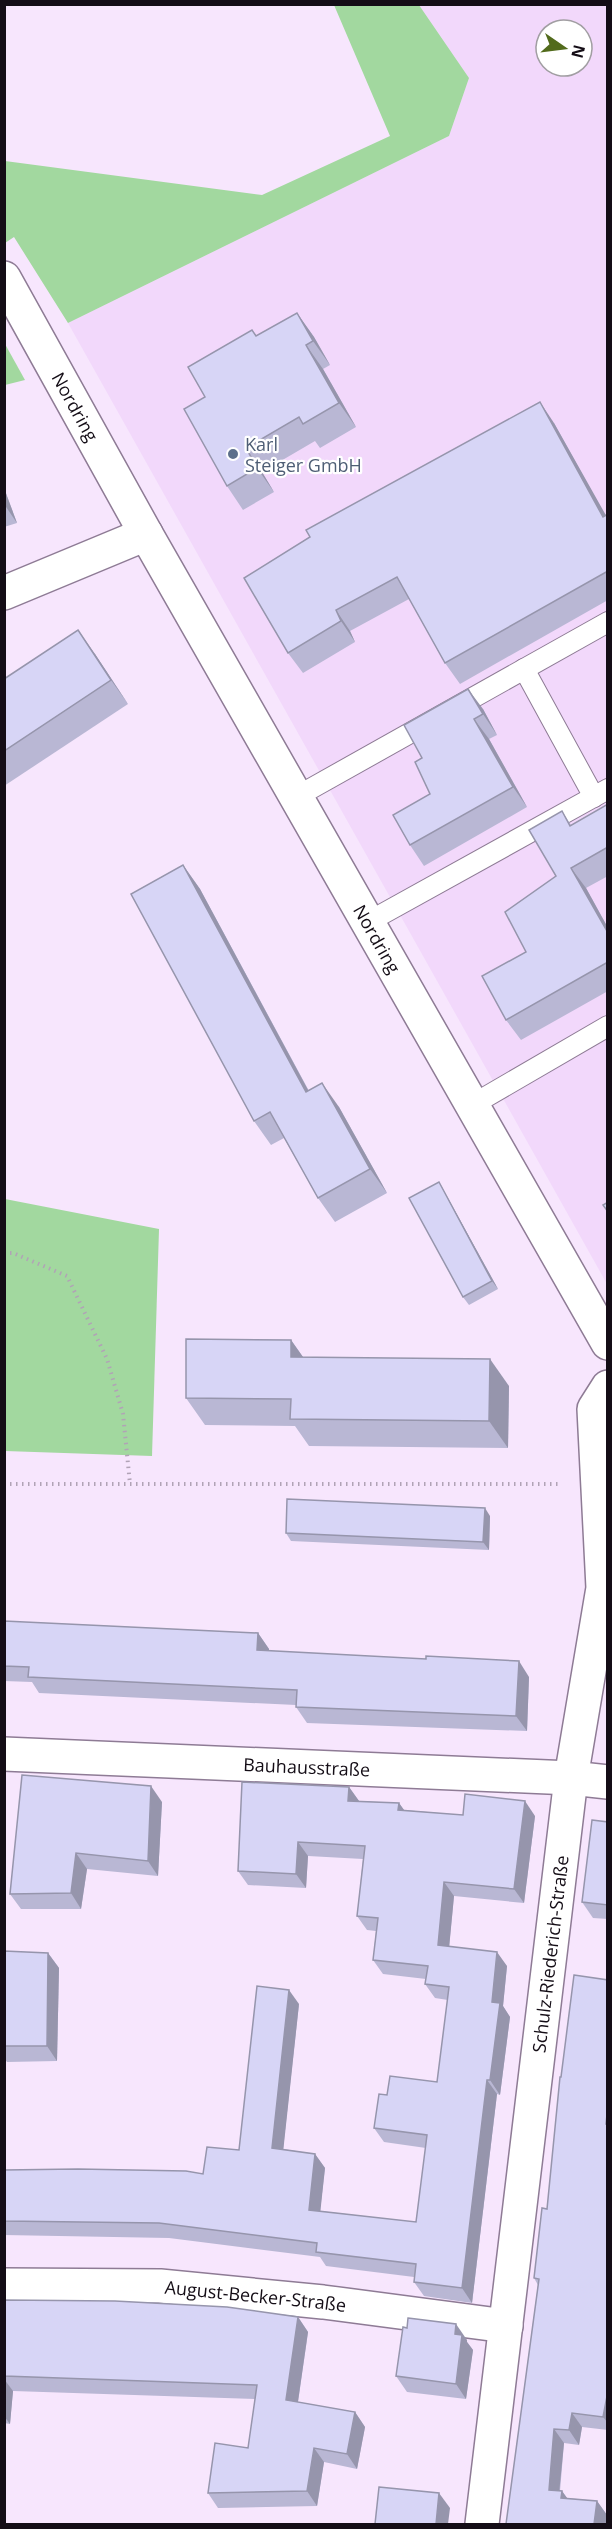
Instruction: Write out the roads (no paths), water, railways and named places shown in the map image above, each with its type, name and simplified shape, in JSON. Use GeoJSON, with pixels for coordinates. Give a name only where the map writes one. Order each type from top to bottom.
{"type":"FeatureCollection","features":[{"type":"Feature","properties":{"kind":"street","name":"Nordring"},"geometry":{"type":"LineString","coordinates":[[4,278],[146,534],[608,1342]]}},
{"type":"Feature","properties":{"kind":"street"},"geometry":{"type":"LineString","coordinates":[[4,593],[146,534]]}},
{"type":"Feature","properties":{"kind":"street","name":"Schulz-Riederich-Straße"},"geometry":{"type":"LineString","coordinates":[[482,2524],[571,1778],[605,1588],[594,1409],[608,1387]]}},
{"type":"Feature","properties":{"kind":"street","name":"Bauhausstraße"},"geometry":{"type":"LineString","coordinates":[[4,1755],[571,1778],[608,1782]]}},
{"type":"Feature","properties":{"kind":"street","name":"August-Becker-Straße"},"geometry":{"type":"LineString","coordinates":[[4,2284],[160,2286],[323,2302],[506,2326]]}},
{"type":"Feature","properties":{"kind":"lane"},"geometry":{"type":"LineString","coordinates":[[296,797],[608,622]]}},
{"type":"Feature","properties":{"kind":"lane"},"geometry":{"type":"LineString","coordinates":[[368,922],[601,793],[524,669]]}},
{"type":"Feature","properties":{"kind":"lane"},"geometry":{"type":"LineString","coordinates":[[472,1105],[608,1026]]}},
{"type":"Feature","properties":{"kind":"place","name":"Karl Steiger GmbH"},"geometry":{"type":"Point","coordinates":[233,454]}}]}
